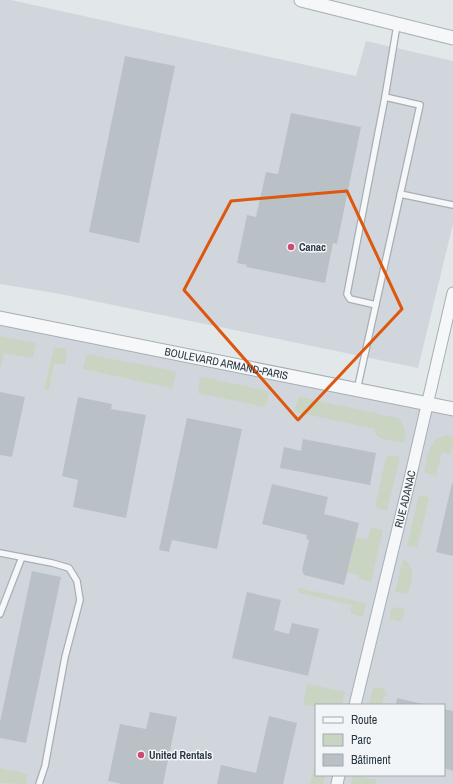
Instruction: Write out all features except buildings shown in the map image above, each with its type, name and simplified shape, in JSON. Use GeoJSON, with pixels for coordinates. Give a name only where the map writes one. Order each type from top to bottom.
{"type":"FeatureCollection","features":[{"type":"Feature","properties":{"kind":"street"},"geometry":{"type":"LineString","coordinates":[[301,0],[453,38]]}},
{"type":"Feature","properties":{"kind":"street","name":"RUE ADANAC"},"geometry":{"type":"LineString","coordinates":[[356,704],[453,293]]}},
{"type":"Feature","properties":{"kind":"street","name":"BOULEVARD ARMAND-PARIS"},"geometry":{"type":"LineString","coordinates":[[0,318],[453,409]]}},
{"type":"Feature","properties":{"kind":"lane"},"geometry":{"type":"LineString","coordinates":[[376,305],[350,299],[347,294],[385,97],[397,25]]}},
{"type":"Feature","properties":{"kind":"lane"},"geometry":{"type":"LineString","coordinates":[[357,390],[420,105],[385,97]]}},
{"type":"Feature","properties":{"kind":"lane"},"geometry":{"type":"LineString","coordinates":[[400,194],[453,205]]}},
{"type":"Feature","properties":{"kind":"lane"},"geometry":{"type":"LineString","coordinates":[[0,553],[52,563],[69,568],[78,581],[80,600],[66,657],[45,766],[39,784]]}},
{"type":"Feature","properties":{"kind":"lane"},"geometry":{"type":"LineString","coordinates":[[0,614],[22,557]]}},
{"type":"Feature","properties":{"kind":"highlighted area"},"geometry":{"type":"Polygon","coordinates":[[[347,191],[402,309],[298,420],[184,290],[231,201],[347,191]]]}},
{"type":"Feature","properties":{"kind":"shaded area"},"geometry":{"type":"Polygon","coordinates":[[[0,0],[11,0],[356,76],[366,41],[453,61],[453,224],[418,368],[55,293],[0,284],[0,0]]]}},
{"type":"Feature","properties":{"kind":"shaded area"},"geometry":{"type":"Polygon","coordinates":[[[0,318],[453,409],[453,784],[0,784],[0,318]]]}},
{"type":"Feature","properties":{"kind":"green space"},"geometry":{"type":"Polygon","coordinates":[[[0,336],[35,343],[33,358],[4,353],[0,370],[0,336]]]}},
{"type":"Feature","properties":{"kind":"green space"},"geometry":{"type":"Polygon","coordinates":[[[54,347],[67,350],[65,365],[54,363],[49,390],[44,389],[54,347]]]}},
{"type":"Feature","properties":{"kind":"green space"},"geometry":{"type":"Polygon","coordinates":[[[87,354],[174,371],[176,373],[172,388],[83,369],[87,354]]]}},
{"type":"Feature","properties":{"kind":"green space"},"geometry":{"type":"Polygon","coordinates":[[[202,377],[268,391],[266,405],[264,407],[198,393],[200,378],[202,377]]]}},
{"type":"Feature","properties":{"kind":"green space"},"geometry":{"type":"Polygon","coordinates":[[[300,397],[398,418],[404,430],[404,443],[382,439],[375,434],[375,429],[296,412],[298,398],[300,397]]]}},
{"type":"Feature","properties":{"kind":"green space"},"geometry":{"type":"Polygon","coordinates":[[[447,435],[453,437],[453,445],[450,454],[442,452],[436,476],[424,473],[432,444],[441,437],[447,435]]]}},
{"type":"Feature","properties":{"kind":"green space"},"geometry":{"type":"Polygon","coordinates":[[[389,455],[400,457],[387,511],[375,507],[386,458],[389,455]]]}},
{"type":"Feature","properties":{"kind":"green space"},"geometry":{"type":"Polygon","coordinates":[[[419,495],[428,497],[429,499],[417,548],[407,546],[419,495]]]}},
{"type":"Feature","properties":{"kind":"green space"},"geometry":{"type":"Polygon","coordinates":[[[371,527],[383,530],[371,582],[359,579],[359,575],[347,572],[355,537],[367,540],[371,527]]]}},
{"type":"Feature","properties":{"kind":"green space"},"geometry":{"type":"Polygon","coordinates":[[[403,559],[412,570],[412,579],[408,594],[395,592],[403,559]]]}},
{"type":"Feature","properties":{"kind":"green space"},"geometry":{"type":"Polygon","coordinates":[[[299,588],[366,603],[363,617],[350,612],[352,605],[299,593],[299,588]]]}},
{"type":"Feature","properties":{"kind":"green space"},"geometry":{"type":"Polygon","coordinates":[[[392,607],[405,609],[402,622],[389,619],[392,607]]]}},
{"type":"Feature","properties":{"kind":"green space"},"geometry":{"type":"Polygon","coordinates":[[[307,684],[345,692],[342,704],[315,704],[315,707],[303,705],[307,684]]]}},
{"type":"Feature","properties":{"kind":"green space"},"geometry":{"type":"Polygon","coordinates":[[[373,687],[384,689],[387,696],[384,697],[382,704],[369,704],[373,687]]]}},
{"type":"Feature","properties":{"kind":"green space"},"geometry":{"type":"Polygon","coordinates":[[[315,763],[315,776],[325,776],[323,784],[310,784],[315,763]]]}},
{"type":"Feature","properties":{"kind":"green space"},"geometry":{"type":"Polygon","coordinates":[[[0,768],[28,774],[26,784],[0,783],[0,768]]]}},
{"type":"Feature","properties":{"kind":"green space"},"geometry":{"type":"Polygon","coordinates":[[[353,776],[377,780],[376,784],[351,784],[353,776]]]}},
{"type":"Feature","properties":{"kind":"place","name":"Canac"},"geometry":{"type":"Point","coordinates":[291,247]}},
{"type":"Feature","properties":{"kind":"place","name":"United Rentals"},"geometry":{"type":"Point","coordinates":[141,755]}}]}
